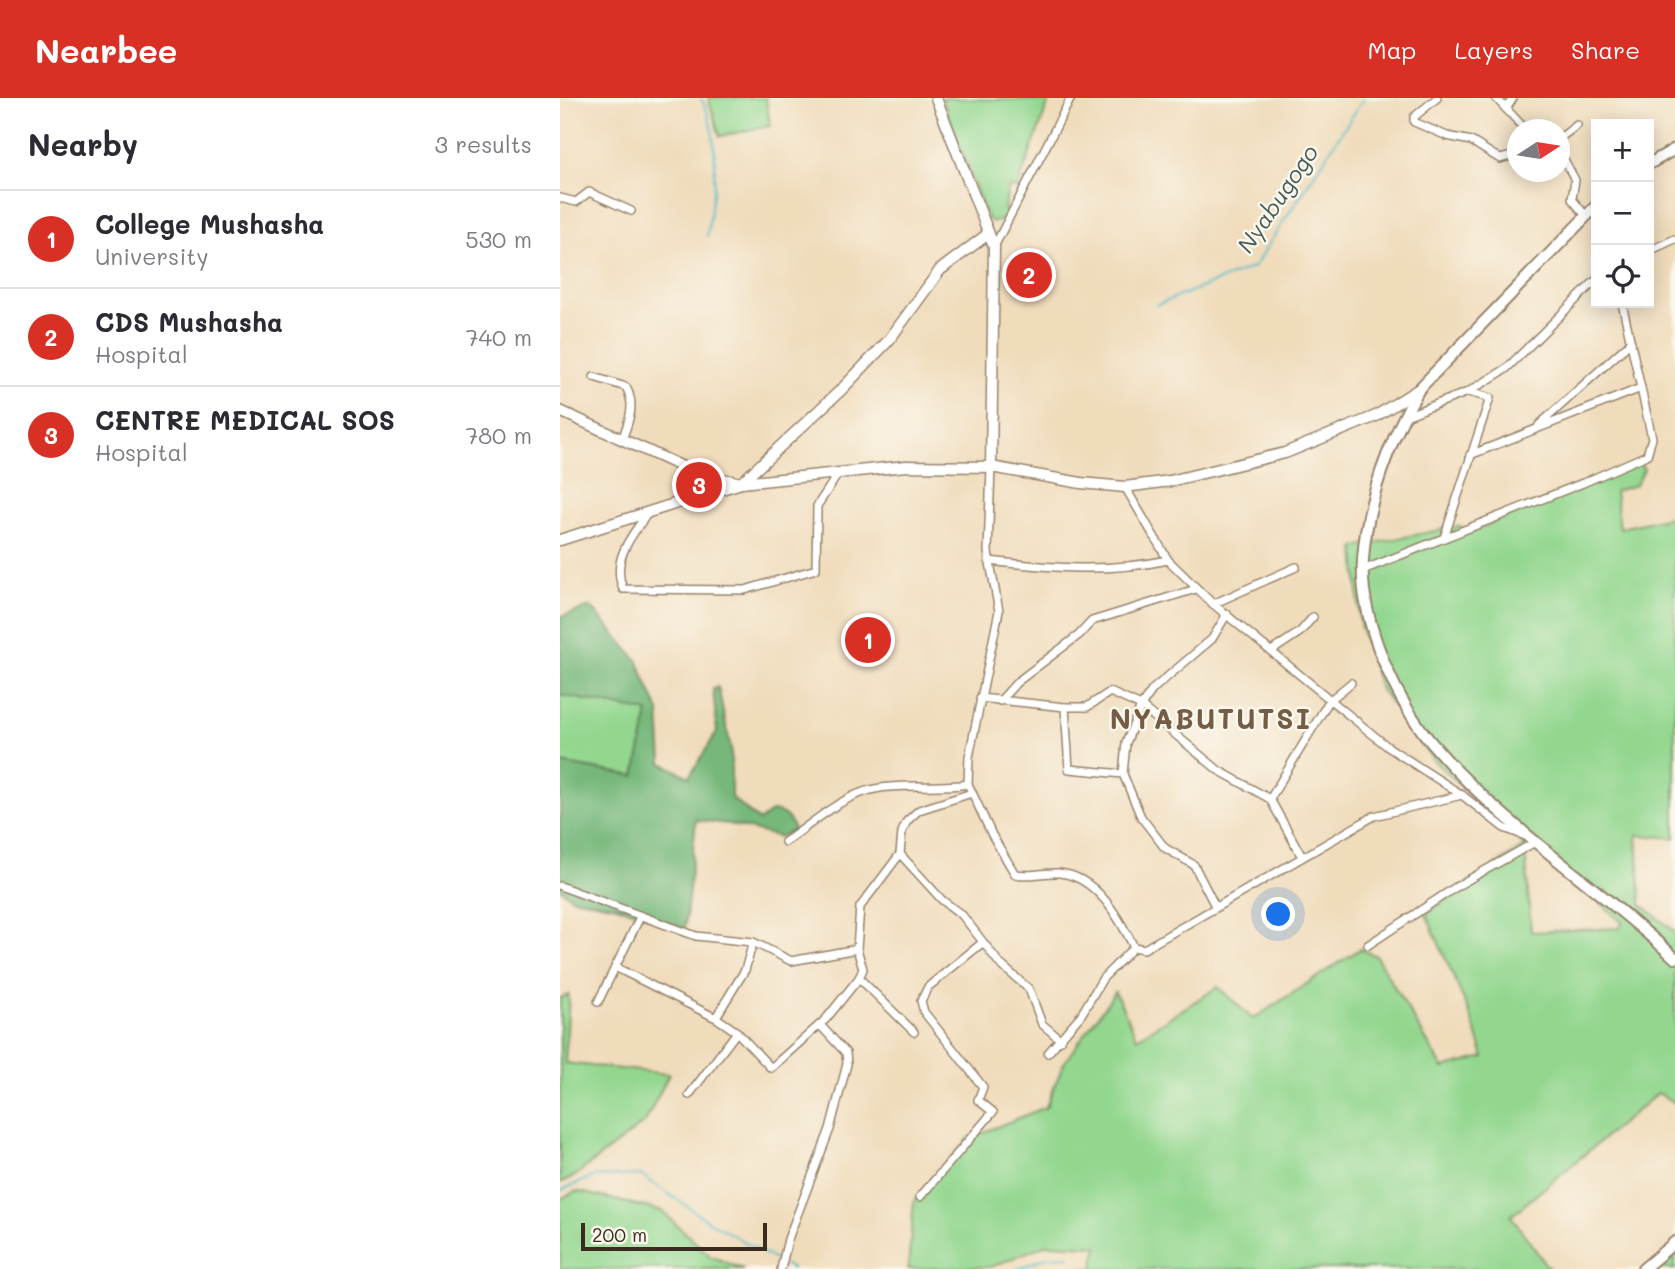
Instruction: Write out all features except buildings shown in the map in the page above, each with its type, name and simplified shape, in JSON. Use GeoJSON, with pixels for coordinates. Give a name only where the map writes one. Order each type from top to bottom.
{"type":"FeatureCollection","features":[{"type":"Feature","properties":{"kind":"main road"},"geometry":{"type":"LineString","coordinates":[[1654,161],[1675,149]]}},
{"type":"Feature","properties":{"kind":"main road"},"geometry":{"type":"LineString","coordinates":[[1591,211],[1419,389],[1403,418],[1380,477],[1369,519],[1363,570],[1369,612],[1382,657],[1415,722],[1461,775],[1675,958]]}},
{"type":"Feature","properties":{"kind":"main road"},"geometry":{"type":"LineString","coordinates":[[1643,1269],[1675,1242]]}},
{"type":"Feature","properties":{"kind":"street"},"geometry":{"type":"LineString","coordinates":[[936,98],[994,247],[989,561],[999,611],[968,757],[968,784],[1015,874],[1058,873],[1084,879],[1110,908],[1134,947],[1144,949],[1301,855],[1374,816],[1462,796]]}},
{"type":"Feature","properties":{"kind":"street"},"geometry":{"type":"LineString","coordinates":[[994,247],[1010,222],[1071,98]]}},
{"type":"Feature","properties":{"kind":"street"},"geometry":{"type":"LineString","coordinates":[[1437,98],[1414,117],[1414,122],[1447,136],[1471,141],[1500,159],[1507,157]]}},
{"type":"Feature","properties":{"kind":"street"},"geometry":{"type":"LineString","coordinates":[[1496,98],[1516,119]]}},
{"type":"Feature","properties":{"kind":"street"},"geometry":{"type":"LineString","coordinates":[[1506,108],[1513,98]]}},
{"type":"Feature","properties":{"kind":"street"},"geometry":{"type":"LineString","coordinates":[[1570,130],[1577,125]]}},
{"type":"Feature","properties":{"kind":"street"},"geometry":{"type":"LineString","coordinates":[[1570,171],[1575,180],[1572,199],[1586,216]]}},
{"type":"Feature","properties":{"kind":"street"},"geometry":{"type":"LineString","coordinates":[[560,198],[576,202],[589,191],[631,211]]}},
{"type":"Feature","properties":{"kind":"street"},"geometry":{"type":"LineString","coordinates":[[741,483],[842,389],[889,340],[940,270],[988,234]]}},
{"type":"Feature","properties":{"kind":"street"},"geometry":{"type":"LineString","coordinates":[[1654,249],[1675,239]]}},
{"type":"Feature","properties":{"kind":"street"},"geometry":{"type":"LineString","coordinates":[[1403,418],[1468,392],[1506,369],[1591,285]]}},
{"type":"Feature","properties":{"kind":"street"},"geometry":{"type":"LineString","coordinates":[[1363,570],[1642,459],[1653,444],[1623,308]]}},
{"type":"Feature","properties":{"kind":"street"},"geometry":{"type":"LineString","coordinates":[[1536,428],[1631,342]]}},
{"type":"Feature","properties":{"kind":"street"},"geometry":{"type":"LineString","coordinates":[[594,377],[625,387],[629,393],[632,412],[623,438]]}},
{"type":"Feature","properties":{"kind":"street"},"geometry":{"type":"LineString","coordinates":[[1470,455],[1641,387]]}},
{"type":"Feature","properties":{"kind":"street"},"geometry":{"type":"LineString","coordinates":[[560,540],[741,483],[941,464],[991,467],[1081,484],[1125,486],[1170,481],[1285,453],[1376,416],[1419,389]]}},
{"type":"Feature","properties":{"kind":"street"},"geometry":{"type":"LineString","coordinates":[[1444,538],[1490,398],[1468,392]]}},
{"type":"Feature","properties":{"kind":"street"},"geometry":{"type":"LineString","coordinates":[[560,411],[696,473],[741,483]]}},
{"type":"Feature","properties":{"kind":"street"},"geometry":{"type":"LineString","coordinates":[[648,512],[624,545],[620,571],[623,589],[745,590],[764,587],[816,569],[817,506],[838,474]]}},
{"type":"Feature","properties":{"kind":"street"},"geometry":{"type":"LineString","coordinates":[[1125,486],[1168,560],[1213,604],[1273,650],[1329,701],[1388,747],[1462,796],[1504,828],[1535,839]]}},
{"type":"Feature","properties":{"kind":"street"},"geometry":{"type":"LineString","coordinates":[[989,561],[1078,570],[1118,569],[1168,560]]}},
{"type":"Feature","properties":{"kind":"street"},"geometry":{"type":"LineString","coordinates":[[1213,604],[1296,567]]}},
{"type":"Feature","properties":{"kind":"street"},"geometry":{"type":"LineString","coordinates":[[1000,701],[1017,682],[1079,635],[1092,621],[1196,589]]}},
{"type":"Feature","properties":{"kind":"street"},"geometry":{"type":"LineString","coordinates":[[1216,908],[1194,865],[1165,848],[1141,817],[1123,774],[1126,743],[1141,706],[1153,689],[1212,639],[1227,614]]}},
{"type":"Feature","properties":{"kind":"street"},"geometry":{"type":"LineString","coordinates":[[1273,650],[1300,632],[1313,617]]}},
{"type":"Feature","properties":{"kind":"street"},"geometry":{"type":"LineString","coordinates":[[1270,799],[1329,701],[1351,683]]}},
{"type":"Feature","properties":{"kind":"street"},"geometry":{"type":"LineString","coordinates":[[980,698],[1087,707],[1110,692],[1141,706],[1199,757],[1270,799],[1301,855]]}},
{"type":"Feature","properties":{"kind":"street"},"geometry":{"type":"LineString","coordinates":[[1065,707],[1069,769],[1123,774]]}},
{"type":"Feature","properties":{"kind":"street"},"geometry":{"type":"LineString","coordinates":[[785,842],[865,791],[894,786],[947,787],[968,784]]}},
{"type":"Feature","properties":{"kind":"street"},"geometry":{"type":"LineString","coordinates":[[615,967],[716,1017],[737,1032],[771,1068],[820,1025],[859,978],[863,969],[857,949],[861,903],[900,854],[904,825],[915,813],[972,793]]}},
{"type":"Feature","properties":{"kind":"street"},"geometry":{"type":"LineString","coordinates":[[1368,945],[1535,839]]}},
{"type":"Feature","properties":{"kind":"street"},"geometry":{"type":"LineString","coordinates":[[900,854],[942,900],[962,915],[982,943],[1029,989],[1042,1024],[1061,1040]]}},
{"type":"Feature","properties":{"kind":"street"},"geometry":{"type":"LineString","coordinates":[[560,886],[696,936],[753,942],[791,961],[857,949]]}},
{"type":"Feature","properties":{"kind":"street"},"geometry":{"type":"LineString","coordinates":[[598,1002],[640,917]]}},
{"type":"Feature","properties":{"kind":"street"},"geometry":{"type":"LineString","coordinates":[[716,1017],[745,970],[753,942]]}},
{"type":"Feature","properties":{"kind":"street"},"geometry":{"type":"LineString","coordinates":[[920,1197],[993,1112],[978,1100],[983,1087],[924,1012],[921,1001],[929,987],[982,943]]}},
{"type":"Feature","properties":{"kind":"street"},"geometry":{"type":"LineString","coordinates":[[1048,1053],[1081,1015],[1104,978],[1134,947]]}},
{"type":"Feature","properties":{"kind":"street"},"geometry":{"type":"LineString","coordinates":[[859,978],[914,1032]]}},
{"type":"Feature","properties":{"kind":"street"},"geometry":{"type":"LineString","coordinates":[[780,1269],[788,1239],[830,1129],[847,1065],[846,1054],[820,1025]]}},
{"type":"Feature","properties":{"kind":"street"},"geometry":{"type":"LineString","coordinates":[[690,1096],[737,1032]]}},
{"type":"Feature","properties":{"kind":"green space"},"geometry":{"type":"Polygon","coordinates":[[[708,98],[766,98],[770,126],[720,136],[708,98]]]}},
{"type":"Feature","properties":{"kind":"green space"},"geometry":{"type":"Polygon","coordinates":[[[942,98],[1049,101],[1017,189],[1009,186],[1004,209],[1008,211],[1003,220],[993,222],[987,218],[942,98]]]}},
{"type":"Feature","properties":{"kind":"green space"},"geometry":{"type":"Polygon","coordinates":[[[1639,463],[1644,469],[1636,485],[1615,491],[1620,528],[1675,516],[1675,838],[1637,835],[1641,904],[1675,932],[1675,1103],[1658,1093],[1511,1216],[1549,1269],[1040,1269],[1093,1268],[1098,1246],[1047,1244],[991,1267],[908,1269],[914,1201],[969,1138],[1046,1107],[1064,1063],[1115,992],[1137,1038],[1218,987],[1253,1019],[1360,949],[1376,956],[1443,1068],[1484,1057],[1470,1014],[1426,914],[1525,845],[1431,758],[1380,688],[1360,624],[1355,547],[1459,526],[1470,532],[1639,463]],[[1525,846],[1531,932],[1620,928],[1622,922],[1545,854],[1525,846]]]}},
{"type":"Feature","properties":{"kind":"green space"},"geometry":{"type":"Polygon","coordinates":[[[591,607],[637,660],[659,711],[662,763],[689,777],[717,732],[713,689],[718,687],[731,749],[731,797],[759,821],[772,811],[784,815],[794,830],[780,837],[729,824],[696,820],[685,928],[617,906],[572,898],[560,888],[560,763],[635,776],[648,712],[560,695],[560,617],[591,607]]]}},
{"type":"Feature","properties":{"kind":"green space"},"geometry":{"type":"Polygon","coordinates":[[[560,695],[648,712],[635,777],[560,763],[560,695]]]}},
{"type":"Feature","properties":{"kind":"green space"},"geometry":{"type":"Polygon","coordinates":[[[569,995],[565,1063],[669,1074],[645,1122],[572,1178],[560,1183],[560,998],[569,995]]]}},
{"type":"Feature","properties":{"kind":"green space"},"geometry":{"type":"Polygon","coordinates":[[[576,1191],[662,1211],[710,1256],[743,1269],[560,1269],[560,1199],[576,1191]]]}},
{"type":"Feature","properties":{"kind":"green space"},"geometry":{"type":"Polygon","coordinates":[[[1675,1250],[1675,1269],[1652,1269],[1675,1250]]]}},
{"type":"Feature","properties":{"kind":"waterway"},"geometry":{"type":"LineString","coordinates":[[701,98],[712,131],[715,166],[707,236]]}},
{"type":"Feature","properties":{"kind":"waterway","name":"Nyabugogo"},"geometry":{"type":"LineString","coordinates":[[1156,305],[1254,267],[1364,98]]}},
{"type":"Feature","properties":{"kind":"waterway"},"geometry":{"type":"LineString","coordinates":[[560,1191],[592,1177],[641,1175],[707,1220],[779,1262]]}},
{"type":"Feature","properties":{"kind":"waterway"},"geometry":{"type":"LineString","coordinates":[[1017,1269],[1047,1257],[1070,1256]]}},
{"type":"Feature","properties":{"kind":"waterway"},"geometry":{"type":"LineString","coordinates":[[784,1264],[792,1269]]}},
{"type":"Feature","properties":{"kind":"place","name":"CDS Mushasha"},"geometry":{"type":"Point","coordinates":[1029,275]}},
{"type":"Feature","properties":{"kind":"place","name":"CENTRE MEDICAL SOS"},"geometry":{"type":"Point","coordinates":[699,485]}},
{"type":"Feature","properties":{"kind":"place","name":"College Mushasha"},"geometry":{"type":"Point","coordinates":[868,640]}},
{"type":"Feature","properties":{"kind":"district","name":"NYABUTUTSI"},"geometry":{"type":"Point","coordinates":[1211,719]}}]}
